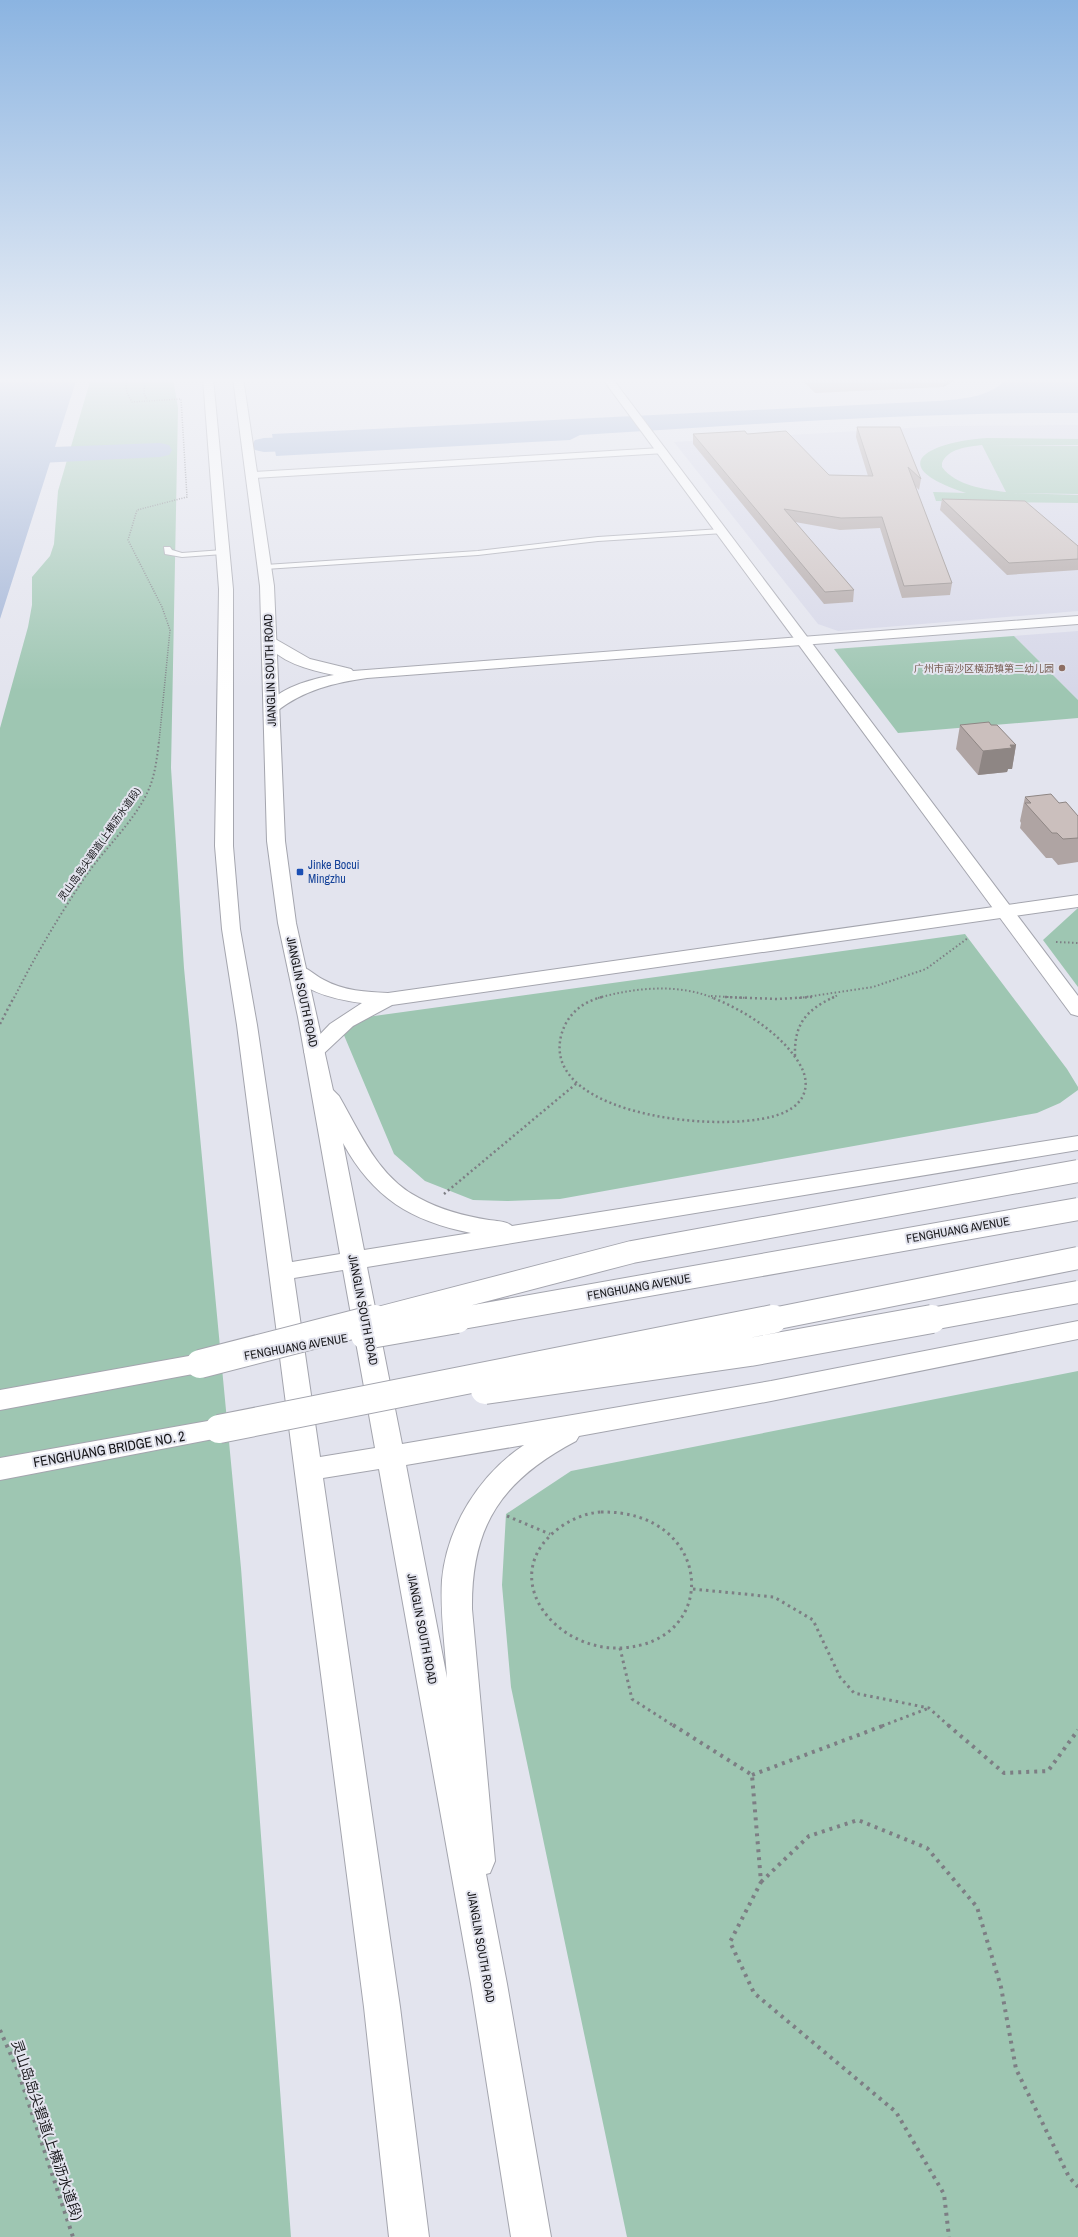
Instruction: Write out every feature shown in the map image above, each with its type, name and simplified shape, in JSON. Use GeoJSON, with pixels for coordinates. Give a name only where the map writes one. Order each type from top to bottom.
{"type":"FeatureCollection","features":[{"type":"Feature","properties":{"kind":"main road"},"geometry":{"type":"LineString","coordinates":[[217,482],[223,552],[227,642],[224,857],[231,929],[247,1025],[382,2007],[409,2237]]}},
{"type":"Feature","properties":{"kind":"main road","name":"JIANGLIN SOUTH ROAD"},"geometry":{"type":"LineString","coordinates":[[254,482],[265,567],[270,640],[276,841],[287,923],[298,971],[354,1260],[488,1984],[531,2237]]}},
{"type":"Feature","properties":{"kind":"main road"},"geometry":{"type":"LineString","coordinates":[[685,482],[1078,1010]]}},
{"type":"Feature","properties":{"kind":"main road"},"geometry":{"type":"LineString","coordinates":[[272,708],[284,698],[300,689],[321,682],[368,674],[1078,620]]}},
{"type":"Feature","properties":{"kind":"main road"},"geometry":{"type":"LineString","coordinates":[[270,640],[285,653],[316,666],[368,674]]}},
{"type":"Feature","properties":{"kind":"main road"},"geometry":{"type":"LineString","coordinates":[[298,971],[309,981],[344,995],[388,999],[1078,901]]}},
{"type":"Feature","properties":{"kind":"main road"},"geometry":{"type":"LineString","coordinates":[[314,1052],[328,1036],[345,1021],[365,1009],[388,999]]}},
{"type":"Feature","properties":{"kind":"main road"},"geometry":{"type":"LineString","coordinates":[[320,1082],[367,1163],[389,1190],[423,1211],[463,1224],[506,1230],[551,1229]]}},
{"type":"Feature","properties":{"kind":"main road"},"geometry":{"type":"LineString","coordinates":[[281,1272],[1078,1143]]}},
{"type":"Feature","properties":{"kind":"main road"},"geometry":{"type":"LineString","coordinates":[[0,1400],[200,1364],[632,1252],[1078,1171]]}},
{"type":"Feature","properties":{"kind":"main road","name":"FENGHUANG AVENUE"},"geometry":{"type":"LineString","coordinates":[[200,1364],[1078,1209]]}},
{"type":"Feature","properties":{"kind":"main road"},"geometry":{"type":"LineString","coordinates":[[219,1429],[1078,1258]]}},
{"type":"Feature","properties":{"kind":"main road"},"geometry":{"type":"LineString","coordinates":[[219,1429],[750,1352],[1078,1292]]}},
{"type":"Feature","properties":{"kind":"main road"},"geometry":{"type":"LineString","coordinates":[[308,1470],[587,1424],[771,1390],[1078,1330]]}},
{"type":"Feature","properties":{"kind":"main road"},"geometry":{"type":"LineString","coordinates":[[488,1984],[457,1609],[458,1572],[466,1537],[482,1505],[509,1471],[545,1443],[587,1424]]}},
{"type":"Feature","properties":{"kind":"main road","name":"FENGHUANG BRIDGE NO. 2"},"geometry":{"type":"LineString","coordinates":[[0,1470],[219,1429]]}},
{"type":"Feature","properties":{"kind":"lane"},"geometry":{"type":"LineString","coordinates":[[265,567],[478,553],[598,539],[721,531]]}},
{"type":"Feature","properties":{"kind":"lane"},"geometry":{"type":"LineString","coordinates":[[167,549],[168,552],[182,555],[223,552]]}},
{"type":"Feature","properties":{"kind":"path","name":"灵山岛岛尖碧道(上横沥水道段)"},"geometry":{"type":"LineString","coordinates":[[0,1024],[32,962],[86,876],[140,805],[148,791],[157,760],[170,630],[162,607],[128,540],[131,525],[137,510],[187,498],[186,482]]}},
{"type":"Feature","properties":{"kind":"path"},"geometry":{"type":"LineString","coordinates":[[709,996],[739,1010],[765,1027],[795,1057],[804,1069],[808,1086],[801,1102],[782,1114],[757,1119],[722,1122],[687,1120],[653,1115],[623,1108],[597,1097],[577,1083],[564,1066],[558,1049],[560,1032],[568,1016],[588,1001],[607,994],[636,990],[663,989],[709,996],[777,999],[842,993],[873,987],[926,969],[974,934]]}},
{"type":"Feature","properties":{"kind":"path"},"geometry":{"type":"LineString","coordinates":[[795,1057],[793,1041],[798,1026],[808,1012],[823,1002],[842,993]]}},
{"type":"Feature","properties":{"kind":"path"},"geometry":{"type":"LineString","coordinates":[[423,1211],[577,1083]]}},
{"type":"Feature","properties":{"kind":"path"},"geometry":{"type":"LineString","coordinates":[[482,1505],[550,1534]]}},
{"type":"Feature","properties":{"kind":"path"},"geometry":{"type":"LineString","coordinates":[[618,1512],[643,1517],[665,1529],[682,1546],[692,1567],[693,1589],[686,1612],[670,1630],[647,1643],[620,1648],[592,1646],[567,1635],[547,1618],[535,1598],[532,1575],[537,1553],[550,1534],[570,1521],[593,1513],[618,1512]]}},
{"type":"Feature","properties":{"kind":"path"},"geometry":{"type":"LineString","coordinates":[[693,1589],[774,1597],[813,1620],[840,1677],[854,1693],[929,1708],[1004,1772],[1048,1771],[1078,1730]]}},
{"type":"Feature","properties":{"kind":"path"},"geometry":{"type":"LineString","coordinates":[[620,1648],[632,1699],[752,1775]]}},
{"type":"Feature","properties":{"kind":"path"},"geometry":{"type":"LineString","coordinates":[[752,1775],[929,1708]]}},
{"type":"Feature","properties":{"kind":"path"},"geometry":{"type":"LineString","coordinates":[[752,1775],[762,1882]]}},
{"type":"Feature","properties":{"kind":"path"},"geometry":{"type":"LineString","coordinates":[[949,2237],[944,2194],[896,2112],[754,1993],[730,1942],[762,1882],[809,1836],[858,1820],[927,1848],[977,1907],[1001,1988],[1016,2069],[1068,2177],[1078,2186]]}},
{"type":"Feature","properties":{"kind":"path","name":"灵山岛岛尖碧道(上横沥水道段)"},"geometry":{"type":"LineString","coordinates":[[0,2030],[18,2071],[73,2237]]}},
{"type":"Feature","properties":{"kind":"shaded area"},"geometry":{"type":"Polygon","coordinates":[[[706,482],[1078,482],[1078,611],[838,631],[818,624],[706,482]]]}},
{"type":"Feature","properties":{"kind":"shaded area","name":"广州市南沙区横沥镇第二幼儿园"},"geometry":{"type":"Polygon","coordinates":[[[1078,631],[1078,700],[1014,636],[1078,631]]]}},
{"type":"Feature","properties":{"kind":"green space"},"geometry":{"type":"Polygon","coordinates":[[[61,482],[177,482],[171,768],[184,968],[241,1568],[291,2237],[0,2237],[0,728],[28,627],[32,605],[32,577],[50,556],[54,544],[58,491],[61,482]]]}},
{"type":"Feature","properties":{"kind":"green space"},"geometry":{"type":"Polygon","coordinates":[[[964,482],[971,486],[988,490],[1006,492],[1001,482],[1078,482],[1078,494],[1013,493],[1078,495],[1078,503],[936,501],[933,492],[966,493],[940,483],[964,482]]]}},
{"type":"Feature","properties":{"kind":"green space"},"geometry":{"type":"Polygon","coordinates":[[[1014,636],[1078,700],[1078,718],[898,733],[834,649],[1014,636]]]}},
{"type":"Feature","properties":{"kind":"green space"},"geometry":{"type":"Polygon","coordinates":[[[1078,908],[1078,987],[1043,940],[1078,908]]]}},
{"type":"Feature","properties":{"kind":"green space"},"geometry":{"type":"Polygon","coordinates":[[[965,934],[1067,1069],[1078,1087],[1078,1090],[1060,1103],[1037,1113],[560,1199],[507,1201],[473,1200],[425,1181],[394,1154],[338,1021],[965,934]]]}},
{"type":"Feature","properties":{"kind":"green space"},"geometry":{"type":"Polygon","coordinates":[[[1078,1371],[1078,2237],[627,2237],[511,1687],[502,1585],[506,1514],[571,1471],[1078,1371]]]}},
{"type":"Feature","properties":{"kind":"water"},"geometry":{"type":"Polygon","coordinates":[[[0,482],[44,482],[0,619],[0,482]]]}},
{"type":"Feature","properties":{"kind":"building"},"geometry":{"type":"Polygon","coordinates":[[[733,482],[914,482],[952,583],[904,586],[882,517],[841,518],[784,509],[854,590],[825,592],[733,482]]]}},
{"type":"Feature","properties":{"kind":"building"},"geometry":{"type":"Polygon","coordinates":[[[942,499],[1025,501],[1078,546],[1078,559],[1009,563],[942,499]]]}},
{"type":"Feature","properties":{"kind":"building"},"geometry":{"type":"Polygon","coordinates":[[[989,722],[991,725],[997,725],[1016,745],[1010,745],[1012,748],[983,751],[960,725],[989,722]]]}},
{"type":"Feature","properties":{"kind":"building"},"geometry":{"type":"Polygon","coordinates":[[[1051,794],[1059,803],[1066,802],[1078,816],[1078,838],[1063,839],[1057,833],[1052,833],[1025,803],[1031,803],[1025,797],[1051,794]]]}},
{"type":"Feature","properties":{"kind":"place","name":"广州市南沙区横沥镇第二幼儿园"},"geometry":{"type":"Point","coordinates":[1062,668]}},
{"type":"Feature","properties":{"kind":"place","name":"Jinke Bocui Mingzhu"},"geometry":{"type":"Point","coordinates":[300,872]}}]}
